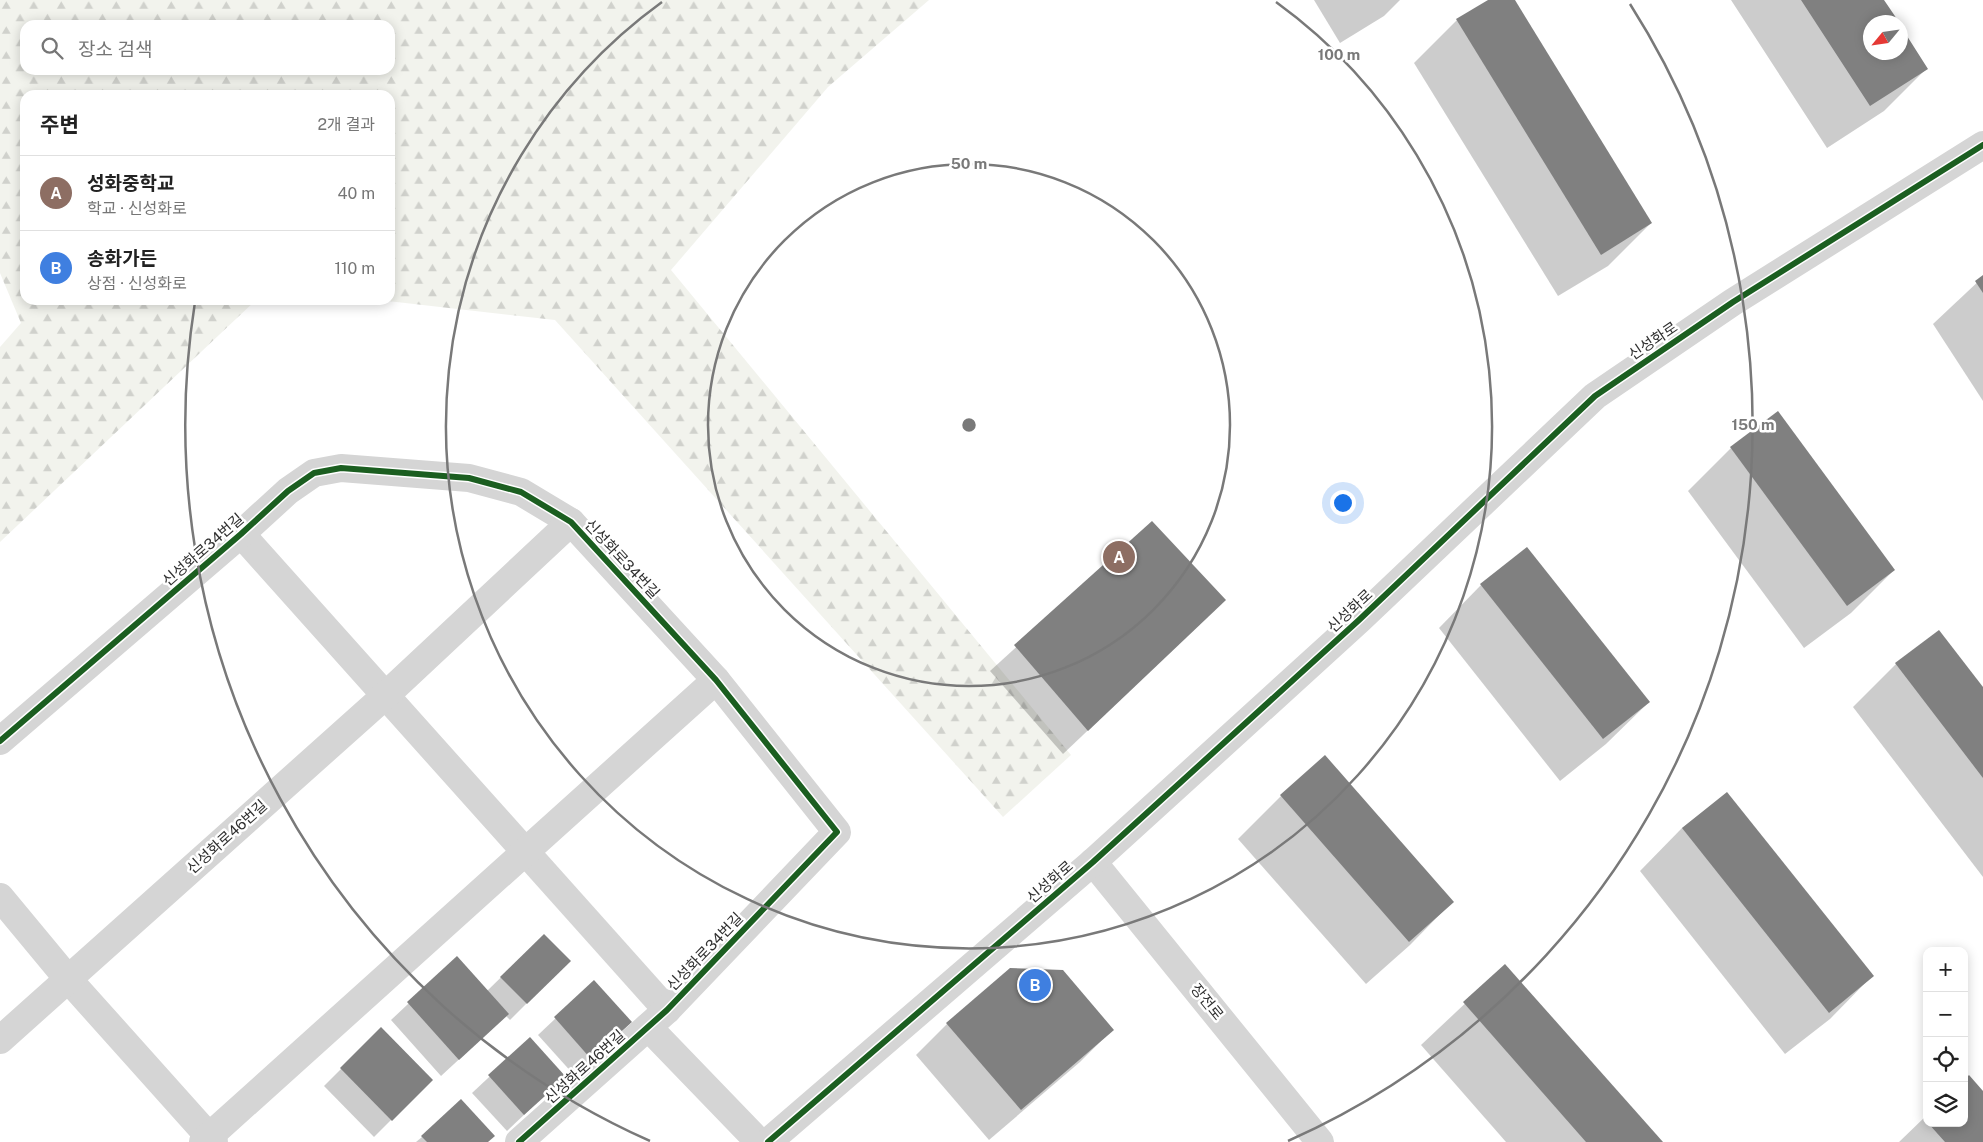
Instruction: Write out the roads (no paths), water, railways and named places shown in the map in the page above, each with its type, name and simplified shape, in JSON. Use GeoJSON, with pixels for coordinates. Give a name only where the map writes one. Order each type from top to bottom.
{"type":"FeatureCollection","features":[{"type":"Feature","properties":{"kind":"street","name":"신성화로"},"geometry":{"type":"LineString","coordinates":[[768,1142],[1093,862],[1359,620],[1595,396],[1734,302],[1983,145]]}},
{"type":"Feature","properties":{"kind":"street","name":"신성화로34번길"},"geometry":{"type":"LineString","coordinates":[[0,741],[241,534],[288,491],[314,473],[341,468],[469,478],[521,492],[571,522],[716,680],[837,832],[657,1018]]}},
{"type":"Feature","properties":{"kind":"street","name":"신성화로34번길"},"geometry":{"type":"LineString","coordinates":[[386,696],[571,522]]}},
{"type":"Feature","properties":{"kind":"street"},"geometry":{"type":"LineString","coordinates":[[241,534],[525,852],[657,1018],[759,1142]]}},
{"type":"Feature","properties":{"kind":"street"},"geometry":{"type":"LineString","coordinates":[[0,897],[68,979],[209,1140],[716,680]]}},
{"type":"Feature","properties":{"kind":"street","name":"신성화로46번길"},"geometry":{"type":"LineString","coordinates":[[0,1040],[386,696]]}},
{"type":"Feature","properties":{"kind":"street","name":"장전로"},"geometry":{"type":"LineString","coordinates":[[1093,862],[1320,1142]]}},
{"type":"Feature","properties":{"kind":"street","name":"신성화로46번길"},"geometry":{"type":"LineString","coordinates":[[519,1142],[657,1018]]}},
{"type":"Feature","properties":{"kind":"place","name":"성화중학교"},"geometry":{"type":"Point","coordinates":[1119,557]}},
{"type":"Feature","properties":{"kind":"place","name":"송화가든"},"geometry":{"type":"Point","coordinates":[1035,985]}}]}
